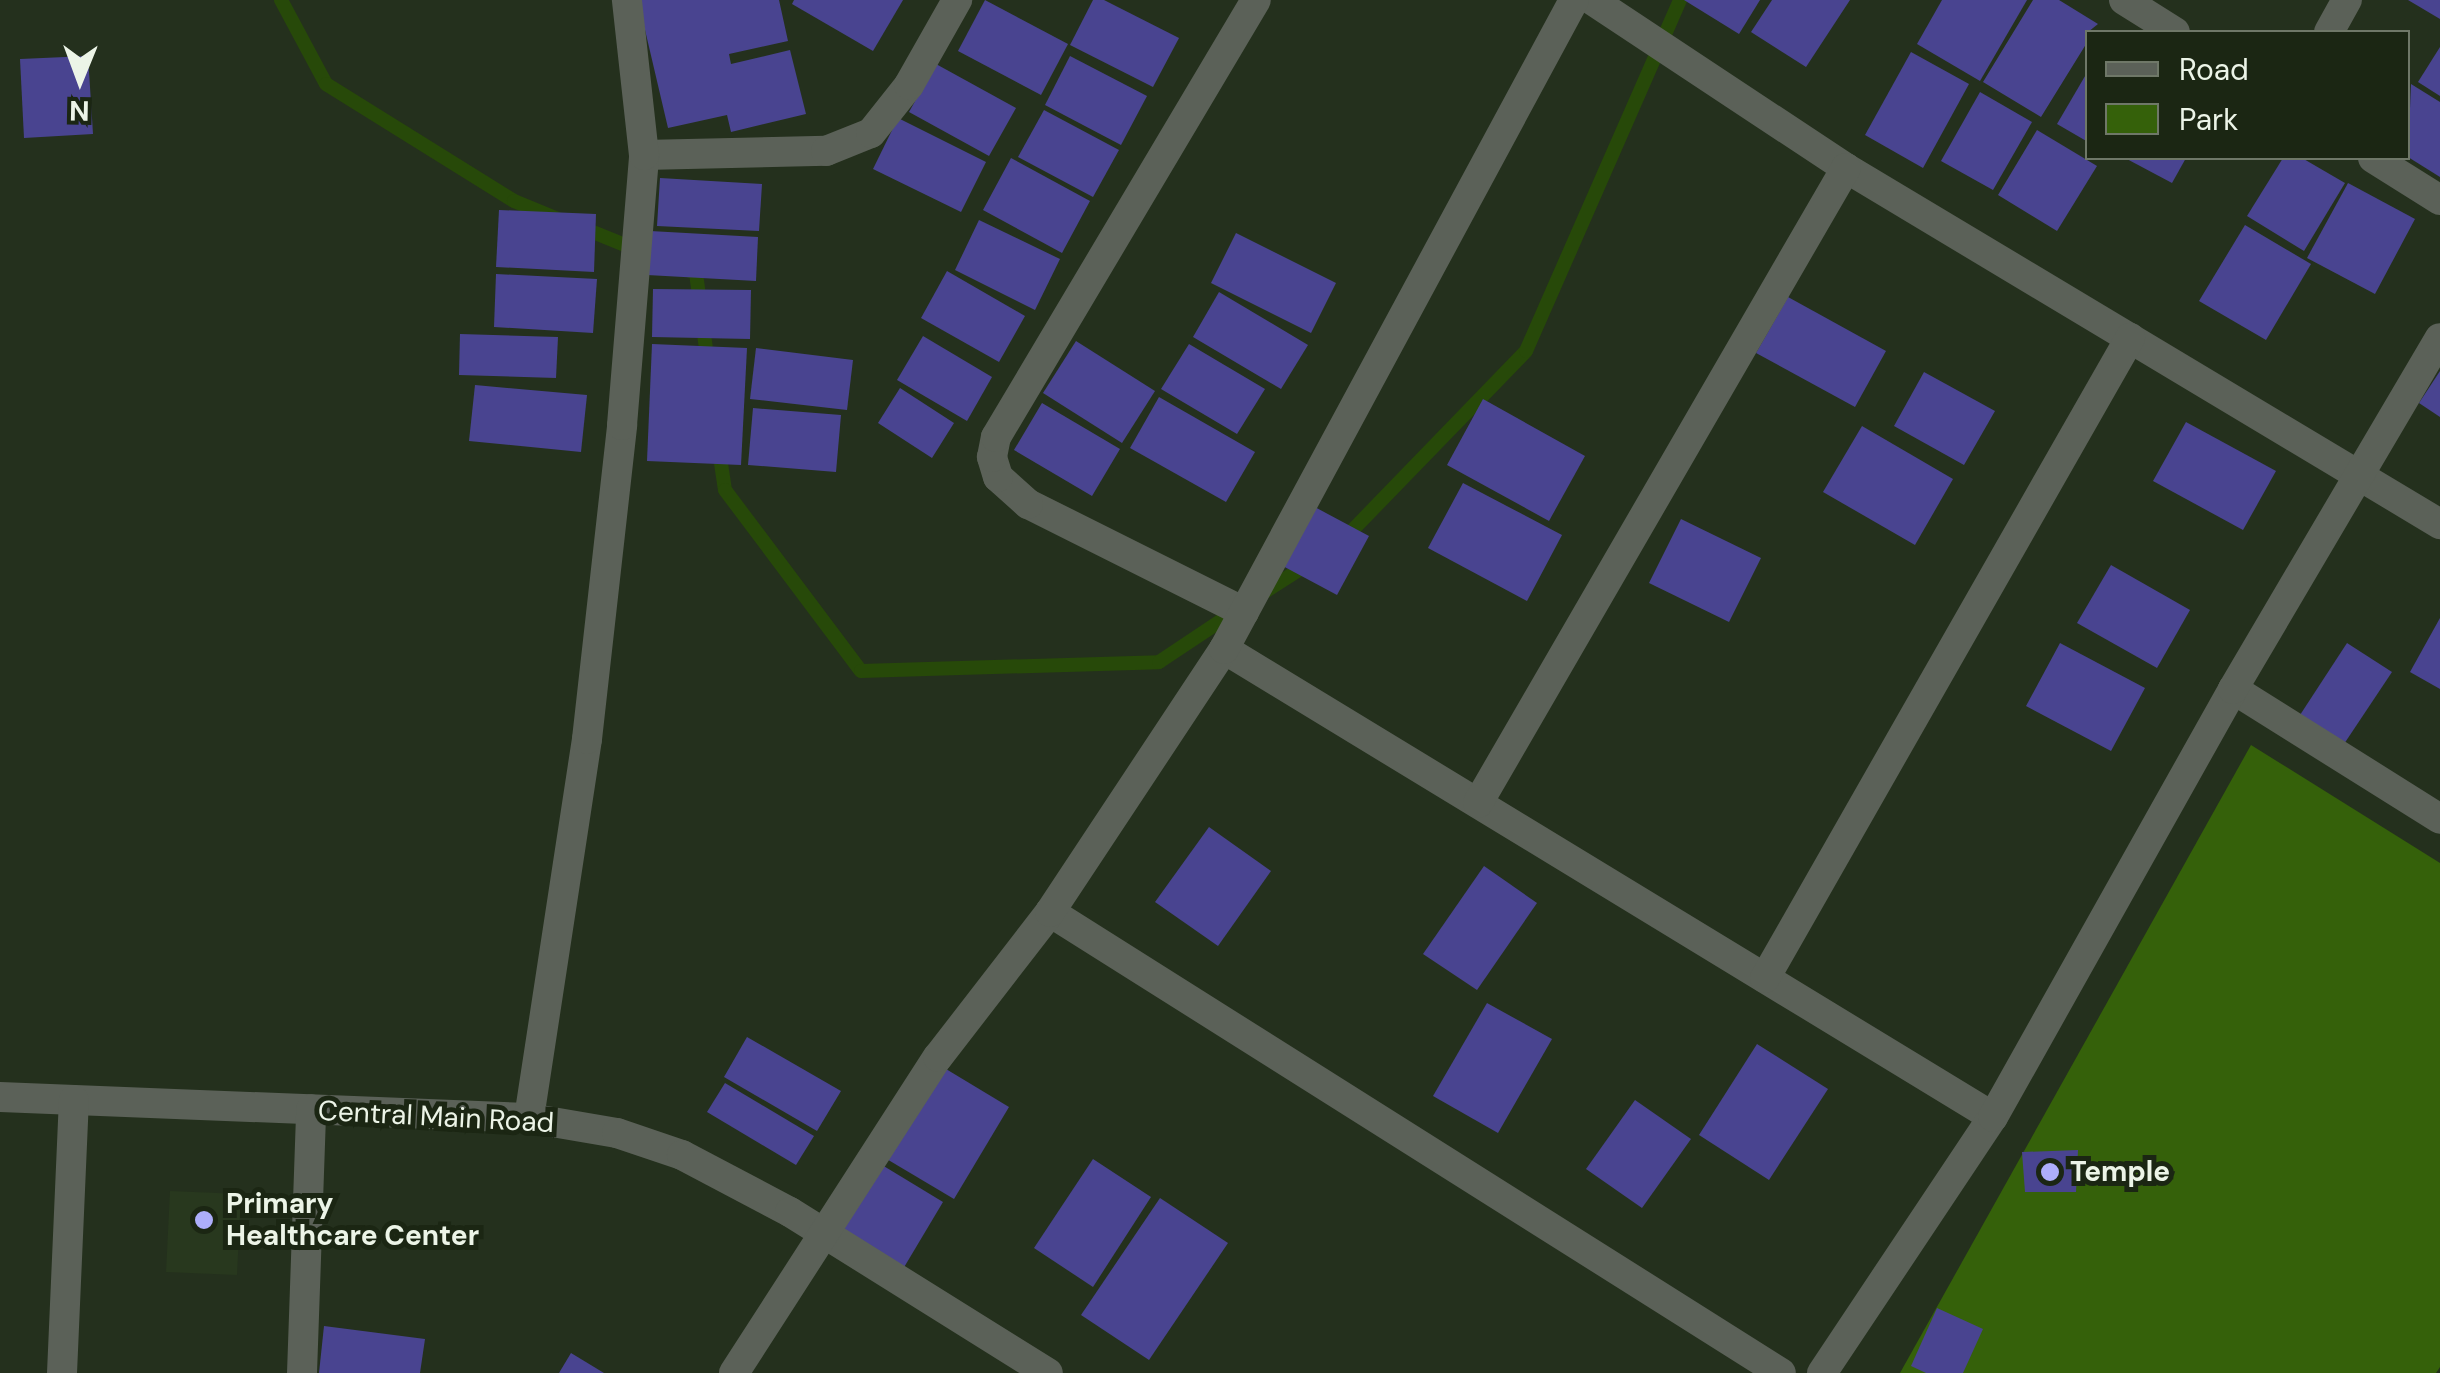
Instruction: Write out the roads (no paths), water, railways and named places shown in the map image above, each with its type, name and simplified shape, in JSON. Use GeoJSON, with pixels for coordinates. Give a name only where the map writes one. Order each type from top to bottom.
{"type":"FeatureCollection","features":[{"type":"Feature","properties":{"kind":"street"},"geometry":{"type":"LineString","coordinates":[[529,1118],[587,739],[622,425],[644,155],[628,0]]}},
{"type":"Feature","properties":{"kind":"street"},"geometry":{"type":"LineString","coordinates":[[644,155],[826,151],[871,133],[909,86],[957,0]]}},
{"type":"Feature","properties":{"kind":"street"},"geometry":{"type":"LineString","coordinates":[[1244,612],[1028,504],[998,477],[992,457],[996,437],[1256,0]]}},
{"type":"Feature","properties":{"kind":"street"},"geometry":{"type":"LineString","coordinates":[[734,1373],[938,1056],[1050,912],[1224,649],[1574,0]]}},
{"type":"Feature","properties":{"kind":"street"},"geometry":{"type":"LineString","coordinates":[[1592,0],[1846,168],[2440,524]]}},
{"type":"Feature","properties":{"kind":"street"},"geometry":{"type":"LineString","coordinates":[[2124,0],[2172,30]]}},
{"type":"Feature","properties":{"kind":"street"},"geometry":{"type":"LineString","coordinates":[[2329,30],[2347,0]]}},
{"type":"Feature","properties":{"kind":"street"},"geometry":{"type":"LineString","coordinates":[[2376,160],[2440,200]]}},
{"type":"Feature","properties":{"kind":"street"},"geometry":{"type":"LineString","coordinates":[[1478,803],[1846,168]]}},
{"type":"Feature","properties":{"kind":"street"},"geometry":{"type":"LineString","coordinates":[[1765,978],[2130,338]]}},
{"type":"Feature","properties":{"kind":"street"},"geometry":{"type":"LineString","coordinates":[[1822,1373],[1993,1117],[2233,689],[2440,338]]}},
{"type":"Feature","properties":{"kind":"street"},"geometry":{"type":"LineString","coordinates":[[1224,649],[1993,1117]]}},
{"type":"Feature","properties":{"kind":"street"},"geometry":{"type":"LineString","coordinates":[[2233,689],[2440,818]]}},
{"type":"Feature","properties":{"kind":"street"},"geometry":{"type":"LineString","coordinates":[[1050,912],[1781,1373]]}},
{"type":"Feature","properties":{"kind":"street","name":"Central Main Road"},"geometry":{"type":"LineString","coordinates":[[0,1097],[529,1118],[616,1133],[682,1155],[826,1234],[1048,1373]]}},
{"type":"Feature","properties":{"kind":"street"},"geometry":{"type":"LineString","coordinates":[[62,1373],[74,1100]]}},
{"type":"Feature","properties":{"kind":"street"},"geometry":{"type":"LineString","coordinates":[[302,1373],[312,1109]]}},
{"type":"Feature","properties":{"kind":"waterway"},"geometry":{"type":"LineString","coordinates":[[281,0],[326,84],[514,201],[558,219]]}},
{"type":"Feature","properties":{"kind":"waterway"},"geometry":{"type":"LineString","coordinates":[[1342,541],[1526,351],[1680,0]]}},
{"type":"Feature","properties":{"kind":"waterway"},"geometry":{"type":"LineString","coordinates":[[578,226],[637,250]]}},
{"type":"Feature","properties":{"kind":"waterway"},"geometry":{"type":"LineString","coordinates":[[685,269],[696,273],[708,364]]}},
{"type":"Feature","properties":{"kind":"waterway"},"geometry":{"type":"LineString","coordinates":[[719,450],[725,490],[861,671],[1159,662],[1237,610]]}},
{"type":"Feature","properties":{"kind":"waterway"},"geometry":{"type":"LineString","coordinates":[[1263,593],[1308,564]]}},
{"type":"Feature","properties":{"kind":"place","name":"Temple"},"geometry":{"type":"Point","coordinates":[2050,1172]}},
{"type":"Feature","properties":{"kind":"place","name":"Primary Healthcare Center"},"geometry":{"type":"Point","coordinates":[204,1220]}}]}
